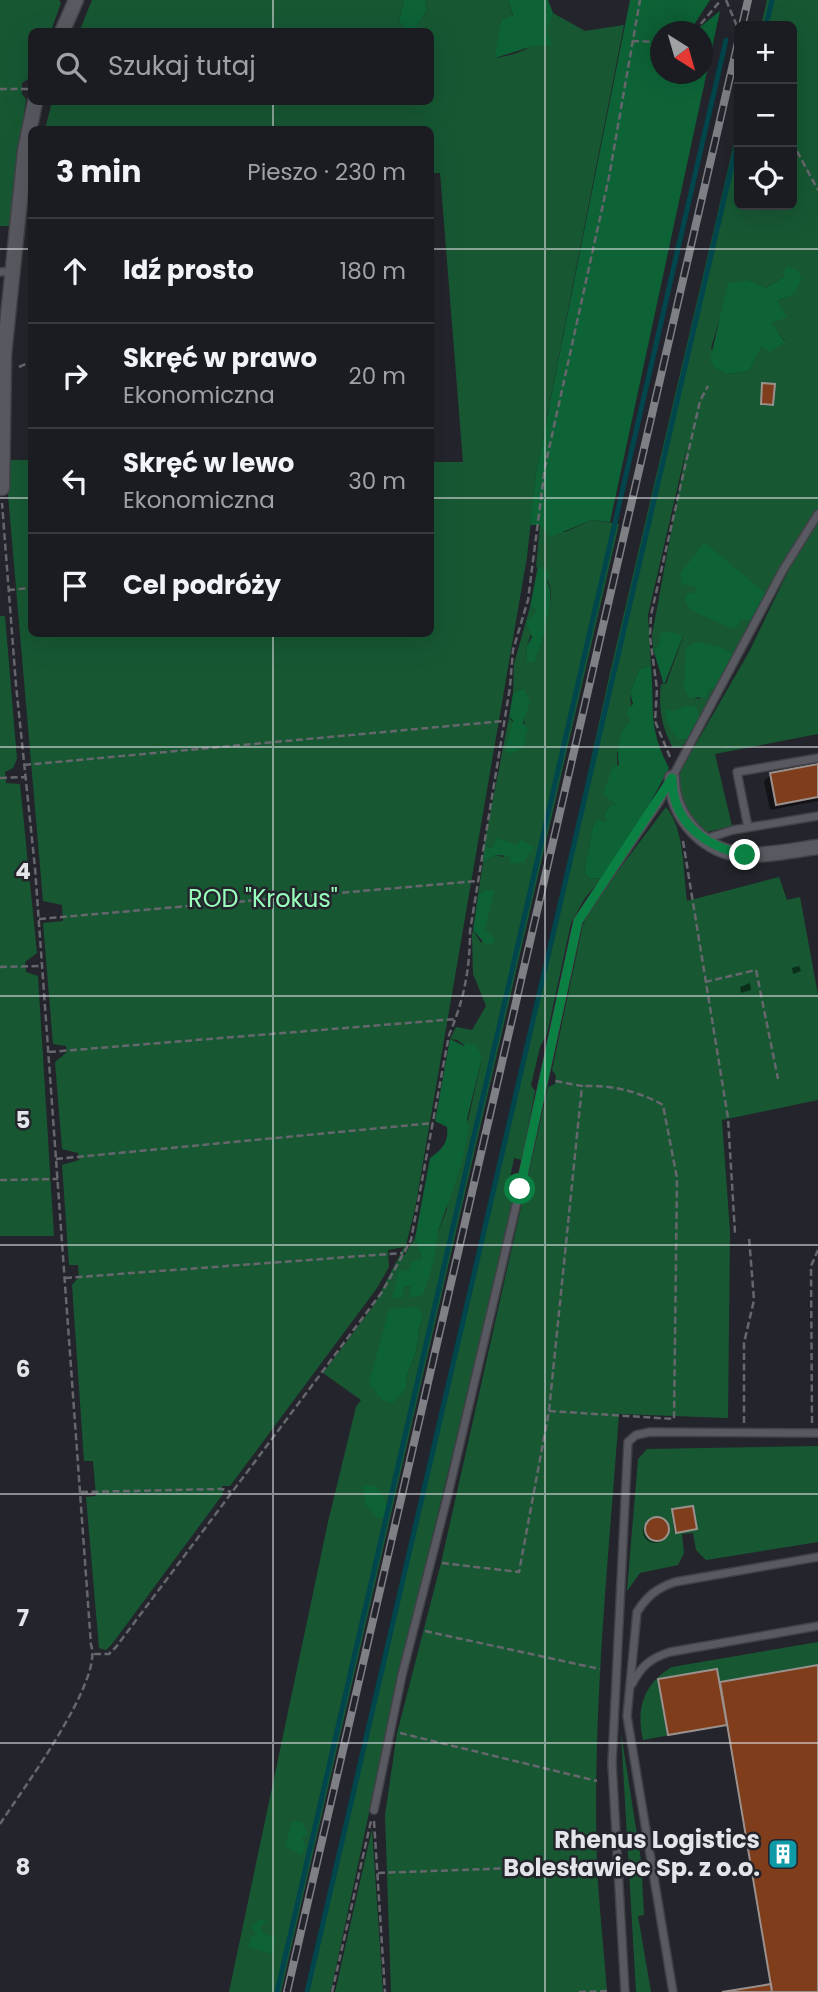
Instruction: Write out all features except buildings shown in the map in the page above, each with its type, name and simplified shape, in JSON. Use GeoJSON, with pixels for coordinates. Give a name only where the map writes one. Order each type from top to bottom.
{"type":"FeatureCollection","features":[{"type":"Feature","properties":{"kind":"street"},"geometry":{"type":"LineString","coordinates":[[64,28],[76,0]]}},
{"type":"Feature","properties":{"kind":"street"},"geometry":{"type":"LineString","coordinates":[[30,126],[34,105]]}},
{"type":"Feature","properties":{"kind":"street"},"geometry":{"type":"LineString","coordinates":[[2,488],[7,272],[28,136]]}},
{"type":"Feature","properties":{"kind":"street"},"geometry":{"type":"LineString","coordinates":[[674,774],[673,796],[684,820],[704,839],[745,855],[818,847]]}},
{"type":"Feature","properties":{"kind":"lane"},"geometry":{"type":"LineString","coordinates":[[374,1810],[578,921],[674,774],[758,623],[783,570],[818,514]]}},
{"type":"Feature","properties":{"kind":"lane"},"geometry":{"type":"LineString","coordinates":[[748,827],[737,772],[818,758]]}},
{"type":"Feature","properties":{"kind":"lane"},"geometry":{"type":"LineString","coordinates":[[704,839],[748,827],[818,816]]}},
{"type":"Feature","properties":{"kind":"lane"},"geometry":{"type":"LineString","coordinates":[[625,1992],[612,1763],[625,1453],[628,1443],[636,1436],[650,1432],[815,1433]]}},
{"type":"Feature","properties":{"kind":"lane"},"geometry":{"type":"LineString","coordinates":[[673,1992],[627,1716],[637,1612],[646,1598],[659,1587],[675,1582],[818,1557]]}},
{"type":"Feature","properties":{"kind":"lane"},"geometry":{"type":"LineString","coordinates":[[628,1699],[636,1675],[654,1657],[818,1626]]}},
{"type":"Feature","properties":{"kind":"path"},"geometry":{"type":"LineString","coordinates":[[94,1654],[109,1654],[116,1647],[382,1292],[411,1240],[449,1035],[456,1019],[470,964],[470,931],[477,881],[513,650],[528,600],[545,467],[609,177],[640,0]]}},
{"type":"Feature","properties":{"kind":"path"},"geometry":{"type":"LineString","coordinates":[[704,21],[724,0],[735,21]]}},
{"type":"Feature","properties":{"kind":"path"},"geometry":{"type":"LineString","coordinates":[[632,41],[650,42]]}},
{"type":"Feature","properties":{"kind":"path"},"geometry":{"type":"LineString","coordinates":[[0,89],[28,89]]}},
{"type":"Feature","properties":{"kind":"path"},"geometry":{"type":"LineString","coordinates":[[795,147],[818,190]]}},
{"type":"Feature","properties":{"kind":"path"},"geometry":{"type":"LineString","coordinates":[[19,367],[28,363]]}},
{"type":"Feature","properties":{"kind":"path"},"geometry":{"type":"LineString","coordinates":[[674,774],[655,721],[657,689],[650,637],[651,615],[700,401],[708,386]]}},
{"type":"Feature","properties":{"kind":"path"},"geometry":{"type":"LineString","coordinates":[[0,1824],[74,1708],[89,1679],[94,1654],[43,966],[1,517],[2,488]]}},
{"type":"Feature","properties":{"kind":"path"},"geometry":{"type":"LineString","coordinates":[[8,590],[28,588]]}},
{"type":"Feature","properties":{"kind":"path"},"geometry":{"type":"LineString","coordinates":[[24,765],[504,721]]}},
{"type":"Feature","properties":{"kind":"path"},"geometry":{"type":"LineString","coordinates":[[0,778],[25,777]]}},
{"type":"Feature","properties":{"kind":"path"},"geometry":{"type":"LineString","coordinates":[[682,836],[728,1118],[736,1233]]}},
{"type":"Feature","properties":{"kind":"path"},"geometry":{"type":"LineString","coordinates":[[39,919],[477,881]]}},
{"type":"Feature","properties":{"kind":"path"},"geometry":{"type":"LineString","coordinates":[[0,967],[43,966]]}},
{"type":"Feature","properties":{"kind":"path"},"geometry":{"type":"LineString","coordinates":[[705,982],[756,970],[778,1080]]}},
{"type":"Feature","properties":{"kind":"path"},"geometry":{"type":"LineString","coordinates":[[49,1052],[456,1019]]}},
{"type":"Feature","properties":{"kind":"path"},"geometry":{"type":"LineString","coordinates":[[543,1078],[582,1086],[607,1085],[646,1095],[663,1105],[677,1178],[674,1419],[549,1411]]}},
{"type":"Feature","properties":{"kind":"path"},"geometry":{"type":"LineString","coordinates":[[432,1560],[519,1572],[549,1411],[582,1086]]}},
{"type":"Feature","properties":{"kind":"path"},"geometry":{"type":"LineString","coordinates":[[56,1159],[434,1123]]}},
{"type":"Feature","properties":{"kind":"path"},"geometry":{"type":"LineString","coordinates":[[0,1180],[58,1179]]}},
{"type":"Feature","properties":{"kind":"path"},"geometry":{"type":"LineString","coordinates":[[744,1433],[744,1343],[754,1300],[749,1237]]}},
{"type":"Feature","properties":{"kind":"path"},"geometry":{"type":"LineString","coordinates":[[815,1433],[811,1266],[818,1250]]}},
{"type":"Feature","properties":{"kind":"path"},"geometry":{"type":"LineString","coordinates":[[65,1278],[403,1253]]}},
{"type":"Feature","properties":{"kind":"path"},"geometry":{"type":"LineString","coordinates":[[81,1492],[222,1489],[231,1492]]}},
{"type":"Feature","properties":{"kind":"path"},"geometry":{"type":"LineString","coordinates":[[415,1628],[600,1670]]}},
{"type":"Feature","properties":{"kind":"path"},"geometry":{"type":"LineString","coordinates":[[390,1731],[597,1781]]}},
{"type":"Feature","properties":{"kind":"path"},"geometry":{"type":"LineString","coordinates":[[374,1810],[385,1992]]}},
{"type":"Feature","properties":{"kind":"path"},"geometry":{"type":"LineString","coordinates":[[332,1992],[374,1810]]}},
{"type":"Feature","properties":{"kind":"path"},"geometry":{"type":"LineString","coordinates":[[378,1873],[597,1866]]}},
{"type":"Feature","properties":{"kind":"path"},"geometry":{"type":"LineString","coordinates":[[579,1992],[607,1991]]}},
{"type":"Feature","properties":{"kind":"green space"},"geometry":{"type":"Polygon","coordinates":[[[0,0],[59,0],[61,3],[52,28],[28,28],[28,79],[22,83],[22,94],[26,99],[9,226],[0,226],[0,0]]]}},
{"type":"Feature","properties":{"kind":"green space"},"geometry":{"type":"Polygon","coordinates":[[[92,0],[404,0],[399,21],[403,28],[81,28],[92,0]]]}},
{"type":"Feature","properties":{"kind":"green space"},"geometry":{"type":"Polygon","coordinates":[[[404,0],[425,0],[427,10],[417,25],[420,28],[404,28],[399,21],[404,0]]]}},
{"type":"Feature","properties":{"kind":"green space","name":"ROD \"Krokus\""},"geometry":{"type":"Polygon","coordinates":[[[425,0],[508,0],[513,17],[501,20],[496,58],[517,53],[532,45],[544,32],[553,13],[585,31],[624,25],[536,473],[527,557],[415,1209],[403,1257],[415,1238],[422,1259],[409,1271],[404,1287],[411,1286],[435,1253],[437,1234],[455,1178],[482,1058],[457,1040],[450,1039],[456,1027],[472,1030],[486,1006],[473,974],[472,935],[473,930],[481,943],[489,935],[485,930],[486,889],[478,895],[483,863],[495,855],[503,857],[516,845],[492,848],[484,845],[509,717],[524,738],[525,695],[523,688],[513,693],[514,664],[530,607],[539,610],[527,646],[526,661],[535,662],[549,613],[550,586],[539,566],[536,568],[540,524],[565,532],[592,520],[619,524],[281,1992],[229,1992],[328,1522],[356,1407],[361,1400],[323,1373],[374,1305],[404,1247],[388,1250],[389,1267],[377,1288],[230,1486],[222,1486],[223,1494],[112,1644],[106,1650],[99,1648],[86,1497],[96,1496],[93,1461],[84,1461],[72,1285],[79,1277],[78,1265],[69,1265],[62,1165],[79,1160],[78,1153],[62,1149],[55,1062],[67,1052],[66,1046],[53,1044],[43,923],[63,921],[62,905],[43,901],[5,460],[28,460],[28,637],[434,637],[434,462],[463,462],[440,173],[434,173],[434,126],[46,126],[51,105],[434,105],[434,28],[420,28],[417,25],[427,10],[425,0]],[[423,1316],[377,1391],[382,1400],[406,1388],[423,1316]]]}},
{"type":"Feature","properties":{"kind":"green space"},"geometry":{"type":"Polygon","coordinates":[[[508,0],[548,0],[553,13],[547,30],[552,46],[536,45],[495,58],[501,20],[513,16],[508,0]]]}},
{"type":"Feature","properties":{"kind":"green space"},"geometry":{"type":"Polygon","coordinates":[[[630,0],[710,0],[696,21],[650,21],[650,84],[704,84],[610,522],[592,520],[550,537],[540,525],[530,525],[536,473],[630,0]]]}},
{"type":"Feature","properties":{"kind":"green space"},"geometry":{"type":"Polygon","coordinates":[[[767,0],[818,0],[818,509],[776,578],[735,661],[694,698],[699,699],[712,686],[722,683],[694,731],[684,706],[674,712],[680,740],[688,739],[681,748],[673,748],[662,717],[660,693],[661,684],[666,684],[683,637],[660,638],[659,645],[653,649],[652,635],[687,446],[648,615],[651,666],[639,669],[630,693],[632,721],[617,753],[618,805],[610,805],[604,815],[607,824],[598,818],[593,825],[584,873],[590,879],[602,878],[585,898],[571,923],[547,1034],[540,1047],[531,1085],[535,1091],[522,1160],[514,1158],[510,1178],[517,1180],[508,1226],[399,1673],[332,1986],[330,1992],[305,1992],[540,991],[610,673],[734,143],[734,210],[797,210],[797,21],[762,21],[767,0]],[[785,276],[766,288],[749,280],[719,321],[711,348],[728,374],[749,371],[762,347],[785,341],[770,323],[776,301],[783,299],[785,276]]]}},
{"type":"Feature","properties":{"kind":"green space"},"geometry":{"type":"Polygon","coordinates":[[[720,11],[713,44],[713,21],[708,21],[720,11]]]}},
{"type":"Feature","properties":{"kind":"green space"},"geometry":{"type":"Polygon","coordinates":[[[788,266],[797,270],[802,279],[794,294],[777,301],[787,317],[771,323],[785,342],[770,352],[762,347],[749,371],[728,374],[715,368],[710,360],[728,283],[749,280],[766,288],[785,276],[783,271],[788,266]]]}},
{"type":"Feature","properties":{"kind":"green space"},"geometry":{"type":"Polygon","coordinates":[[[818,522],[818,734],[715,754],[732,826],[703,833],[685,812],[675,780],[749,652],[792,563],[818,522]]]}},
{"type":"Feature","properties":{"kind":"green space"},"geometry":{"type":"Polygon","coordinates":[[[704,542],[766,594],[753,620],[740,619],[737,627],[731,628],[691,610],[685,601],[686,594],[696,592],[695,587],[682,584],[680,574],[704,542]]]}},
{"type":"Feature","properties":{"kind":"green space"},"geometry":{"type":"Polygon","coordinates":[[[538,566],[549,572],[549,609],[545,633],[535,662],[526,662],[527,646],[532,637],[526,622],[538,610],[530,607],[538,566]]]}},
{"type":"Feature","properties":{"kind":"green space"},"geometry":{"type":"Polygon","coordinates":[[[0,616],[5,616],[17,759],[13,768],[5,772],[6,783],[20,784],[37,953],[25,962],[26,972],[38,976],[54,1236],[0,1236],[0,616]]]}},
{"type":"Feature","properties":{"kind":"green space"},"geometry":{"type":"Polygon","coordinates":[[[667,631],[683,636],[664,685],[653,649],[659,645],[660,634],[667,631]]]}},
{"type":"Feature","properties":{"kind":"green space"},"geometry":{"type":"Polygon","coordinates":[[[696,642],[721,647],[733,654],[735,661],[722,683],[707,691],[707,697],[689,698],[684,689],[686,648],[696,642]]]}},
{"type":"Feature","properties":{"kind":"green space"},"geometry":{"type":"Polygon","coordinates":[[[651,666],[653,717],[657,740],[669,768],[641,820],[602,878],[590,879],[584,873],[593,825],[598,818],[606,823],[604,815],[610,805],[617,805],[603,794],[613,767],[619,765],[619,741],[631,720],[627,715],[633,704],[630,693],[639,669],[651,666]]]}},
{"type":"Feature","properties":{"kind":"green space"},"geometry":{"type":"Polygon","coordinates":[[[523,688],[530,702],[523,723],[528,730],[524,738],[526,744],[512,754],[505,751],[513,720],[509,717],[513,693],[523,688]]]}},
{"type":"Feature","properties":{"kind":"green space"},"geometry":{"type":"Polygon","coordinates":[[[684,706],[695,706],[700,717],[688,739],[680,740],[667,722],[666,709],[674,711],[684,706]]]}},
{"type":"Feature","properties":{"kind":"green space"},"geometry":{"type":"Polygon","coordinates":[[[666,807],[680,839],[687,901],[779,877],[787,900],[800,897],[818,995],[818,1100],[722,1120],[730,1232],[728,1418],[619,1414],[602,1639],[597,1752],[597,1865],[607,1992],[391,1992],[385,1815],[397,1733],[441,1563],[548,1087],[555,1084],[556,1076],[552,1070],[583,924],[593,904],[666,807]]]}},
{"type":"Feature","properties":{"kind":"green space"},"geometry":{"type":"Polygon","coordinates":[[[497,838],[516,845],[521,840],[534,847],[524,862],[511,864],[509,856],[495,855],[483,863],[484,845],[492,848],[497,838]]]}},
{"type":"Feature","properties":{"kind":"green space"},"geometry":{"type":"Polygon","coordinates":[[[486,889],[494,891],[485,930],[493,936],[495,942],[486,945],[473,930],[478,895],[486,889]]]}},
{"type":"Feature","properties":{"kind":"green space"},"geometry":{"type":"Polygon","coordinates":[[[450,1039],[464,1046],[466,1043],[477,1045],[482,1058],[467,1119],[466,1142],[458,1175],[438,1232],[433,1264],[423,1295],[409,1298],[411,1286],[404,1287],[403,1297],[392,1298],[399,1270],[409,1271],[411,1262],[422,1259],[415,1238],[430,1158],[441,1149],[447,1137],[447,1127],[435,1121],[450,1039]]]}},
{"type":"Feature","properties":{"kind":"green space"},"geometry":{"type":"Polygon","coordinates":[[[417,1307],[423,1316],[406,1388],[393,1403],[382,1400],[369,1383],[389,1309],[417,1307]]]}},
{"type":"Feature","properties":{"kind":"green space"},"geometry":{"type":"Polygon","coordinates":[[[818,1446],[818,1542],[706,1560],[696,1550],[693,1533],[682,1534],[684,1553],[678,1565],[640,1573],[627,1591],[638,1459],[647,1449],[818,1446]]]}},
{"type":"Feature","properties":{"kind":"green space"},"geometry":{"type":"Polygon","coordinates":[[[362,1485],[375,1486],[381,1493],[386,1503],[384,1517],[377,1518],[366,1505],[362,1485]]]}},
{"type":"Feature","properties":{"kind":"green space"},"geometry":{"type":"Polygon","coordinates":[[[818,1642],[818,1708],[643,1740],[640,1718],[644,1698],[654,1681],[672,1667],[818,1642]]]}},
{"type":"Feature","properties":{"kind":"green space"},"geometry":{"type":"Polygon","coordinates":[[[621,1733],[641,1860],[644,1915],[638,1916],[651,1992],[636,1992],[621,1733]]]}},
{"type":"Feature","properties":{"kind":"green space"},"geometry":{"type":"Polygon","coordinates":[[[292,1821],[302,1822],[308,1834],[302,1837],[306,1847],[301,1855],[285,1847],[292,1821]]]}},
{"type":"Feature","properties":{"kind":"green space"},"geometry":{"type":"Polygon","coordinates":[[[372,1829],[383,1992],[335,1992],[372,1829]]]}},
{"type":"Feature","properties":{"kind":"green space"},"geometry":{"type":"Polygon","coordinates":[[[268,1919],[260,1928],[264,1934],[276,1937],[273,1954],[248,1947],[251,1937],[257,1934],[251,1927],[259,1920],[268,1919]]]}},
{"type":"Feature","properties":{"kind":"waterway"},"geometry":{"type":"LineString","coordinates":[[767,21],[772,0]]}},
{"type":"Feature","properties":{"kind":"waterway"},"geometry":{"type":"LineString","coordinates":[[277,1992],[726,40]]}},
{"type":"Feature","properties":{"kind":"waterway"},"geometry":{"type":"LineString","coordinates":[[307,1992],[736,147]]}},
{"type":"Feature","properties":{"kind":"railway"},"geometry":{"type":"LineString","coordinates":[[743,21],[748,0]]}},
{"type":"Feature","properties":{"kind":"railway"},"geometry":{"type":"LineString","coordinates":[[287,1992],[734,60]]}},
{"type":"Feature","properties":{"kind":"place","name":"Rhenus Logistics Bolesławiec Sp. z o.o."},"geometry":{"type":"Point","coordinates":[783,1854]}},
{"type":"Feature","properties":{"kind":"route"},"geometry":{"type":"LineString","coordinates":[[520,1189],[566,966],[578,921],[659,802],[672,778],[673,796],[687,825],[712,844],[745,855]]}}]}
